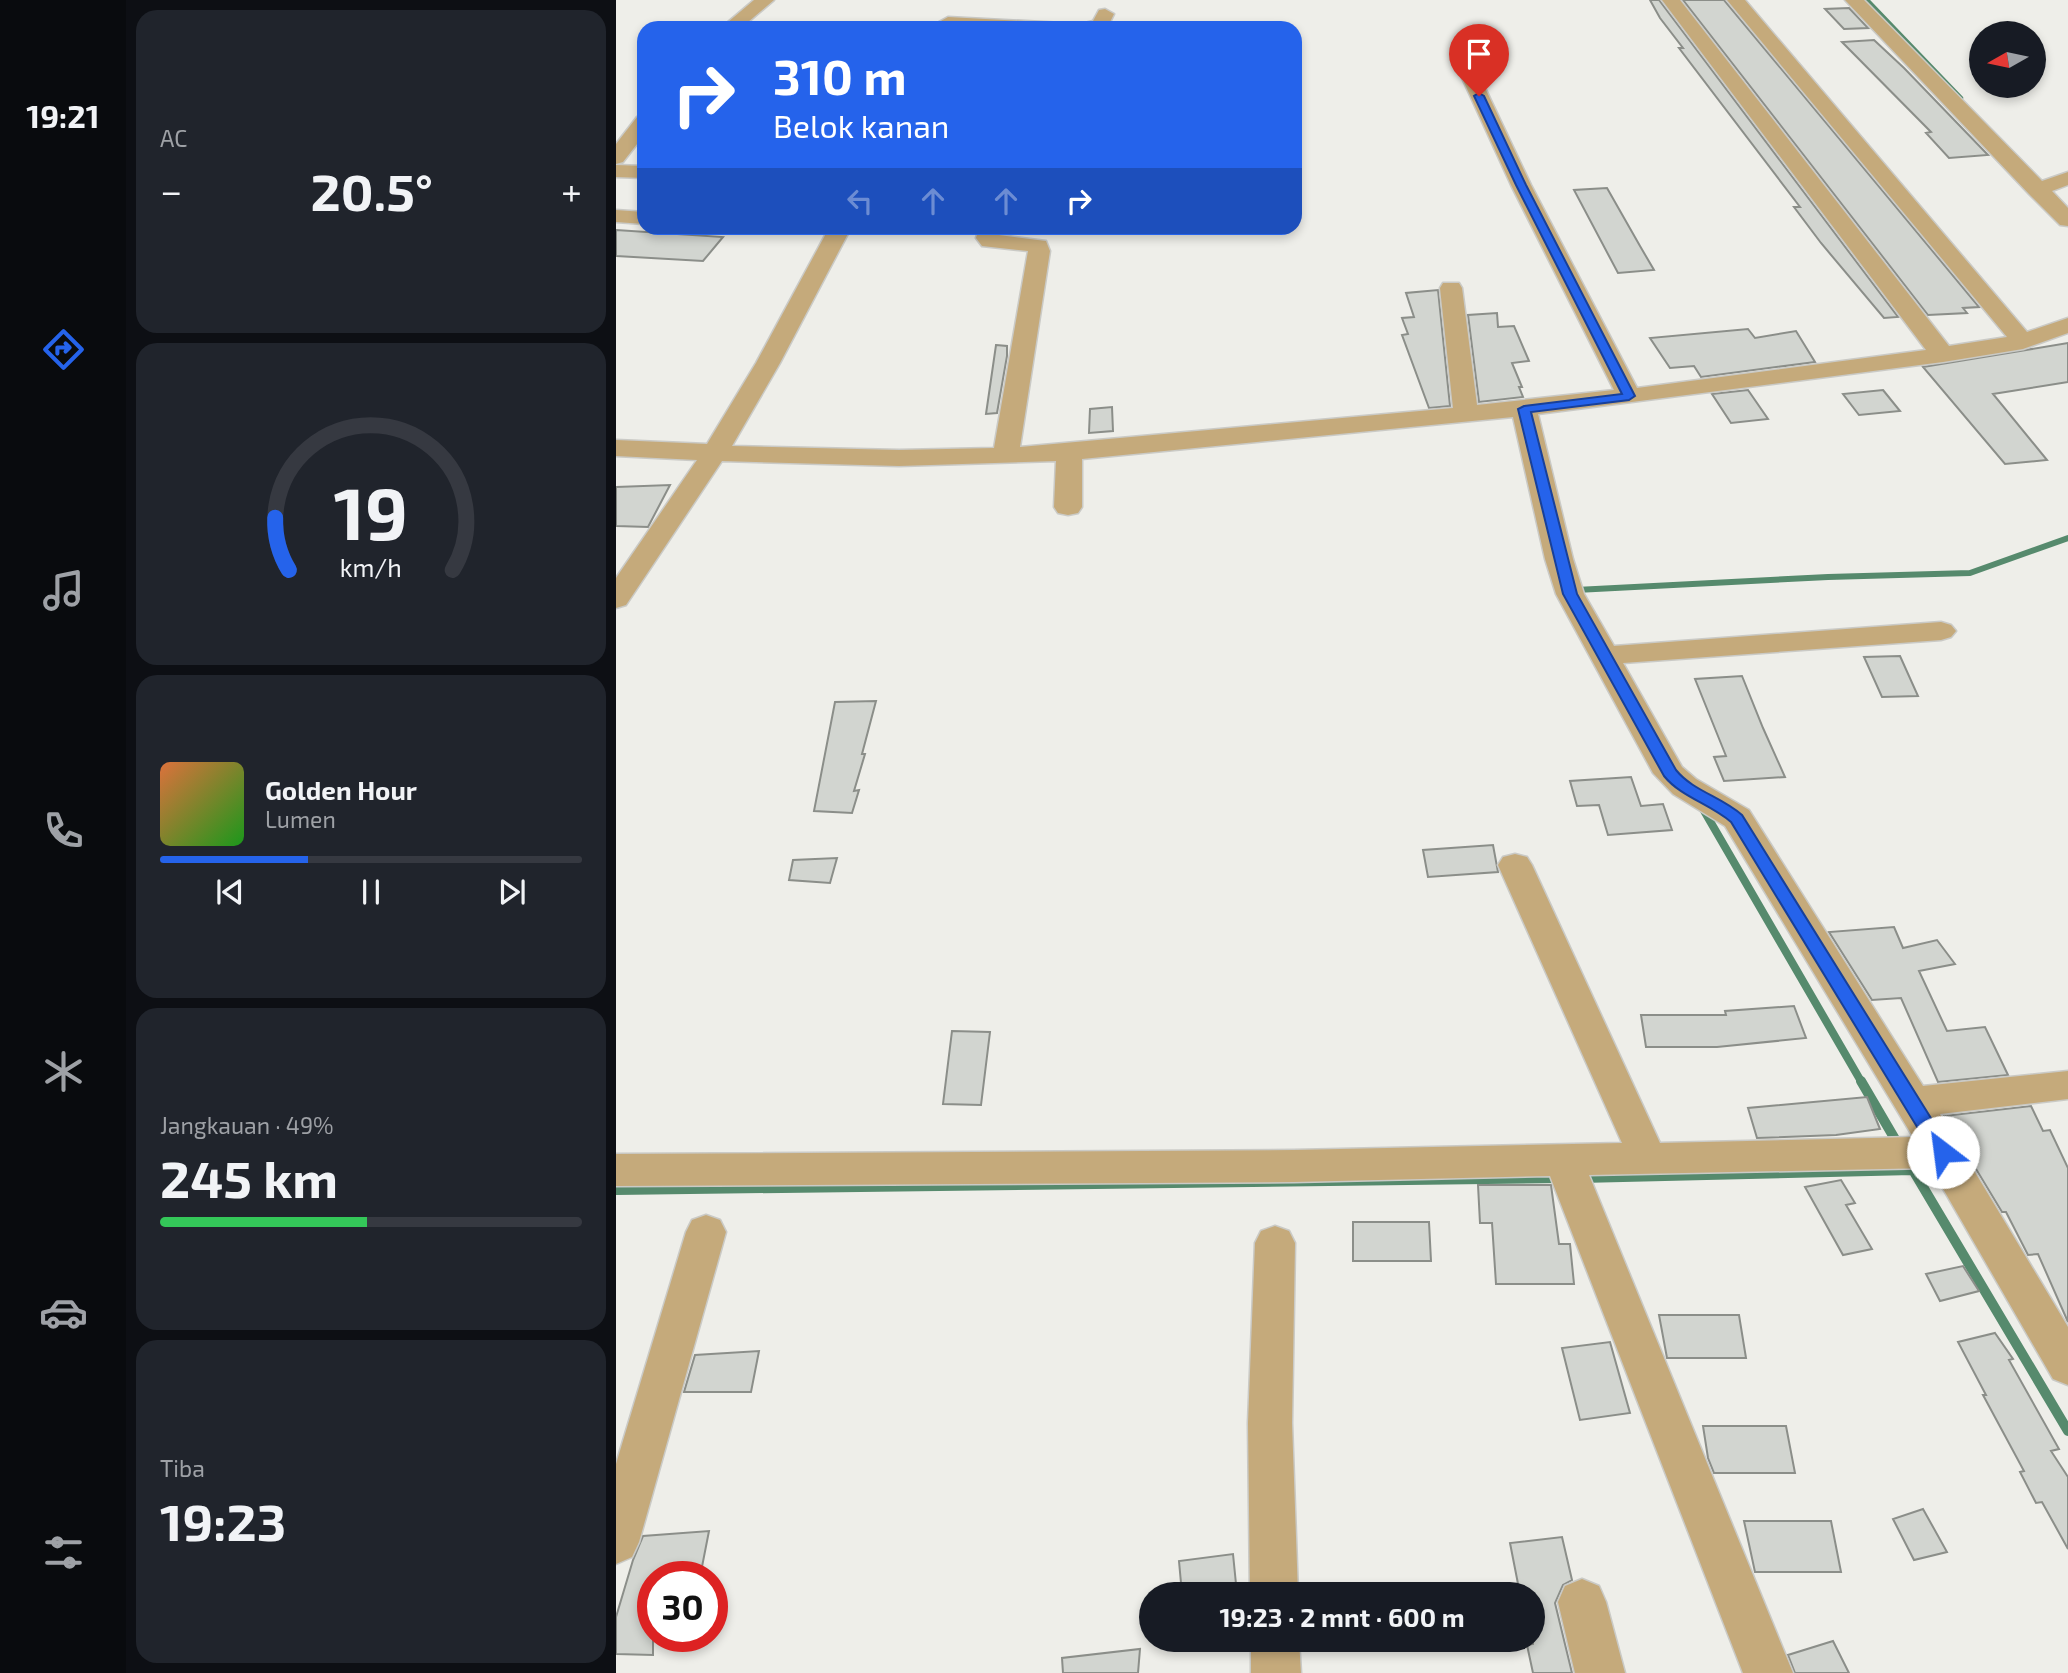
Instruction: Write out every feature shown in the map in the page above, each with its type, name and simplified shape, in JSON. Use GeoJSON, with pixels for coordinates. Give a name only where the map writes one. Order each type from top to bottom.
{"type":"FeatureCollection","features":[{"type":"Feature","properties":{"kind":"street"},"geometry":{"type":"LineString","coordinates":[[739,21],[765,0]]}},
{"type":"Feature","properties":{"kind":"street"},"geometry":{"type":"LineString","coordinates":[[948,21],[960,0]]}},
{"type":"Feature","properties":{"kind":"street"},"geometry":{"type":"LineString","coordinates":[[1671,0],[1943,355]]}},
{"type":"Feature","properties":{"kind":"street"},"geometry":{"type":"LineString","coordinates":[[1736,0],[2023,342]]}},
{"type":"Feature","properties":{"kind":"street"},"geometry":{"type":"LineString","coordinates":[[1854,0],[2068,220]]}},
{"type":"Feature","properties":{"kind":"street"},"geometry":{"type":"LineString","coordinates":[[1101,21],[1105,13]]}},
{"type":"Feature","properties":{"kind":"street"},"geometry":{"type":"LineString","coordinates":[[1461,54],[1521,185],[1629,396]]}},
{"type":"Feature","properties":{"kind":"street"},"geometry":{"type":"LineString","coordinates":[[616,158],[637,130]]}},
{"type":"Feature","properties":{"kind":"street"},"geometry":{"type":"LineString","coordinates":[[616,171],[637,172]]}},
{"type":"Feature","properties":{"kind":"street"},"geometry":{"type":"LineString","coordinates":[[2036,190],[2068,178]]}},
{"type":"Feature","properties":{"kind":"street"},"geometry":{"type":"LineString","coordinates":[[616,216],[637,218]]}},
{"type":"Feature","properties":{"kind":"street"},"geometry":{"type":"LineString","coordinates":[[620,593],[715,452],[768,363],[836,235]]}},
{"type":"Feature","properties":{"kind":"street"},"geometry":{"type":"LineString","coordinates":[[988,235],[990,241],[1032,244],[1039,248],[1006,456]]}},
{"type":"Feature","properties":{"kind":"street"},"geometry":{"type":"LineString","coordinates":[[1451,288],[1466,415]]}},
{"type":"Feature","properties":{"kind":"street"},"geometry":{"type":"LineString","coordinates":[[616,448],[841,456],[1006,456],[1069,452],[1466,415],[1629,396],[1943,355],[2023,342],[2068,325]]}},
{"type":"Feature","properties":{"kind":"street"},"geometry":{"type":"LineString","coordinates":[[1524,409],[1570,594],[1603,656],[1670,773],[1679,784],[1737,818],[1914,1102],[2068,1366]]}},
{"type":"Feature","properties":{"kind":"street"},"geometry":{"type":"LineString","coordinates":[[1068,507],[1069,452]]}},
{"type":"Feature","properties":{"kind":"street"},"geometry":{"type":"LineString","coordinates":[[1603,656],[1941,631]]}},
{"type":"Feature","properties":{"kind":"street"},"geometry":{"type":"LineString","coordinates":[[1515,865],[1648,1158]]}},
{"type":"Feature","properties":{"kind":"street"},"geometry":{"type":"LineString","coordinates":[[1914,1102],[2068,1085]]}},
{"type":"Feature","properties":{"kind":"street"},"geometry":{"type":"LineString","coordinates":[[616,1170],[1294,1166],[1943,1152]]}},
{"type":"Feature","properties":{"kind":"street"},"geometry":{"type":"LineString","coordinates":[[1563,1160],[1768,1673]]}},
{"type":"Feature","properties":{"kind":"street"},"geometry":{"type":"LineString","coordinates":[[616,1542],[706,1232]]}},
{"type":"Feature","properties":{"kind":"street"},"geometry":{"type":"LineString","coordinates":[[1274,1582],[1270,1423],[1275,1243]]}},
{"type":"Feature","properties":{"kind":"street"},"geometry":{"type":"LineString","coordinates":[[1582,1602],[1600,1673]]}},
{"type":"Feature","properties":{"kind":"street"},"geometry":{"type":"LineString","coordinates":[[1275,1652],[1276,1673]]}},
{"type":"Feature","properties":{"kind":"building"},"geometry":{"type":"Polygon","coordinates":[[[1650,0],[1659,0],[1898,317],[1884,318],[1821,243],[1794,207],[1800,207],[1679,48],[1683,48],[1650,0]]]}},
{"type":"Feature","properties":{"kind":"building"},"geometry":{"type":"Polygon","coordinates":[[[1683,0],[1724,0],[1979,307],[1963,308],[1967,313],[1928,315],[1683,0]]]}},
{"type":"Feature","properties":{"kind":"building"},"geometry":{"type":"Polygon","coordinates":[[[1849,8],[1868,28],[1844,29],[1825,9],[1849,8]]]}},
{"type":"Feature","properties":{"kind":"building"},"geometry":{"type":"Polygon","coordinates":[[[1874,40],[1988,155],[1949,158],[1926,133],[1931,132],[1842,42],[1874,40]]]}},
{"type":"Feature","properties":{"kind":"building"},"geometry":{"type":"Polygon","coordinates":[[[1607,188],[1654,270],[1618,273],[1574,190],[1607,188]]]}},
{"type":"Feature","properties":{"kind":"building"},"geometry":{"type":"Polygon","coordinates":[[[616,230],[637,231],[637,235],[723,237],[703,261],[616,256],[616,230]]]}},
{"type":"Feature","properties":{"kind":"building"},"geometry":{"type":"Polygon","coordinates":[[[1438,290],[1450,406],[1429,408],[1402,335],[1408,334],[1402,318],[1414,317],[1406,293],[1438,290]]]}},
{"type":"Feature","properties":{"kind":"building"},"geometry":{"type":"Polygon","coordinates":[[[1497,313],[1498,327],[1514,326],[1529,361],[1512,363],[1522,387],[1519,387],[1523,397],[1479,402],[1468,315],[1497,313]]]}},
{"type":"Feature","properties":{"kind":"building"},"geometry":{"type":"Polygon","coordinates":[[[1748,329],[1755,338],[1796,331],[1815,362],[1701,377],[1694,366],[1670,368],[1650,338],[1748,329]]]}},
{"type":"Feature","properties":{"kind":"building"},"geometry":{"type":"Polygon","coordinates":[[[2068,343],[2068,382],[1993,394],[2047,460],[2005,464],[1923,367],[2068,343]]]}},
{"type":"Feature","properties":{"kind":"building"},"geometry":{"type":"Polygon","coordinates":[[[996,345],[1007,346],[1007,356],[997,413],[986,414],[996,345]]]}},
{"type":"Feature","properties":{"kind":"building"},"geometry":{"type":"Polygon","coordinates":[[[1748,390],[1768,419],[1731,423],[1712,394],[1748,390]]]}},
{"type":"Feature","properties":{"kind":"building"},"geometry":{"type":"Polygon","coordinates":[[[1883,390],[1900,411],[1859,415],[1843,394],[1883,390]]]}},
{"type":"Feature","properties":{"kind":"building"},"geometry":{"type":"Polygon","coordinates":[[[1112,407],[1113,431],[1089,433],[1090,409],[1112,407]]]}},
{"type":"Feature","properties":{"kind":"building"},"geometry":{"type":"Polygon","coordinates":[[[670,485],[648,527],[616,526],[616,487],[670,485]]]}},
{"type":"Feature","properties":{"kind":"building"},"geometry":{"type":"Polygon","coordinates":[[[1900,656],[1918,696],[1882,697],[1864,657],[1900,656]]]}},
{"type":"Feature","properties":{"kind":"building"},"geometry":{"type":"Polygon","coordinates":[[[1742,676],[1785,777],[1724,781],[1714,757],[1726,756],[1695,679],[1742,676]]]}},
{"type":"Feature","properties":{"kind":"building"},"geometry":{"type":"Polygon","coordinates":[[[876,701],[854,791],[859,790],[852,813],[814,811],[835,702],[876,701]]]}},
{"type":"Feature","properties":{"kind":"building"},"geometry":{"type":"Polygon","coordinates":[[[1631,777],[1641,806],[1663,804],[1672,830],[1608,835],[1599,805],[1577,806],[1570,781],[1631,777]]]}},
{"type":"Feature","properties":{"kind":"building"},"geometry":{"type":"Polygon","coordinates":[[[1493,845],[1498,872],[1428,877],[1423,850],[1493,845]]]}},
{"type":"Feature","properties":{"kind":"building"},"geometry":{"type":"Polygon","coordinates":[[[837,858],[830,883],[789,880],[793,860],[837,858]]]}},
{"type":"Feature","properties":{"kind":"building"},"geometry":{"type":"Polygon","coordinates":[[[1894,927],[1903,948],[1937,940],[1955,964],[1919,971],[1947,1031],[1985,1027],[2008,1075],[1938,1082],[1901,998],[1872,1000],[1829,932],[1894,927]]]}},
{"type":"Feature","properties":{"kind":"building"},"geometry":{"type":"Polygon","coordinates":[[[1794,1006],[1806,1038],[1717,1047],[1646,1047],[1641,1015],[1726,1015],[1725,1011],[1794,1006]]]}},
{"type":"Feature","properties":{"kind":"building"},"geometry":{"type":"Polygon","coordinates":[[[952,1031],[990,1032],[981,1105],[943,1104],[952,1031]]]}},
{"type":"Feature","properties":{"kind":"building"},"geometry":{"type":"Polygon","coordinates":[[[1867,1097],[1880,1129],[1836,1135],[1757,1138],[1748,1108],[1867,1097]]]}},
{"type":"Feature","properties":{"kind":"building"},"geometry":{"type":"Polygon","coordinates":[[[2031,1106],[2043,1131],[2050,1130],[2068,1168],[2068,1322],[2038,1254],[2028,1255],[2006,1212],[2002,1212],[1944,1116],[2031,1106]]]}},
{"type":"Feature","properties":{"kind":"building"},"geometry":{"type":"Polygon","coordinates":[[[1841,1180],[1855,1203],[1846,1205],[1872,1249],[1843,1255],[1805,1187],[1841,1180]]]}},
{"type":"Feature","properties":{"kind":"building"},"geometry":{"type":"Polygon","coordinates":[[[1478,1185],[1551,1185],[1559,1244],[1570,1244],[1574,1284],[1496,1284],[1492,1223],[1480,1223],[1478,1185]]]}},
{"type":"Feature","properties":{"kind":"building"},"geometry":{"type":"Polygon","coordinates":[[[1353,1222],[1429,1222],[1431,1261],[1353,1261],[1353,1222]]]}},
{"type":"Feature","properties":{"kind":"building"},"geometry":{"type":"Polygon","coordinates":[[[1963,1266],[1979,1291],[1940,1301],[1926,1274],[1963,1266]]]}},
{"type":"Feature","properties":{"kind":"building"},"geometry":{"type":"Polygon","coordinates":[[[1659,1315],[1739,1315],[1746,1358],[1667,1358],[1659,1315]]]}},
{"type":"Feature","properties":{"kind":"building"},"geometry":{"type":"Polygon","coordinates":[[[1995,1333],[2013,1359],[2009,1360],[2059,1449],[2051,1451],[2068,1477],[2068,1549],[2042,1502],[2036,1503],[2020,1472],[2024,1471],[1958,1342],[1995,1333]]]}},
{"type":"Feature","properties":{"kind":"building"},"geometry":{"type":"Polygon","coordinates":[[[1610,1342],[1630,1413],[1580,1420],[1562,1348],[1610,1342]]]}},
{"type":"Feature","properties":{"kind":"building"},"geometry":{"type":"Polygon","coordinates":[[[759,1351],[751,1392],[684,1392],[695,1355],[759,1351]]]}},
{"type":"Feature","properties":{"kind":"building"},"geometry":{"type":"Polygon","coordinates":[[[1703,1426],[1786,1426],[1795,1473],[1714,1473],[1708,1458],[1703,1426]]]}},
{"type":"Feature","properties":{"kind":"building"},"geometry":{"type":"Polygon","coordinates":[[[1923,1509],[1947,1552],[1914,1560],[1893,1519],[1923,1509]]]}},
{"type":"Feature","properties":{"kind":"building"},"geometry":{"type":"Polygon","coordinates":[[[1744,1521],[1831,1521],[1841,1572],[1755,1572],[1744,1521]]]}},
{"type":"Feature","properties":{"kind":"building"},"geometry":{"type":"Polygon","coordinates":[[[709,1531],[703,1561],[637,1561],[637,1652],[653,1652],[653,1655],[616,1654],[616,1617],[643,1536],[709,1531]]]}},
{"type":"Feature","properties":{"kind":"building"},"geometry":{"type":"Polygon","coordinates":[[[1562,1537],[1572,1580],[1563,1585],[1555,1603],[1572,1673],[1533,1673],[1528,1652],[1545,1652],[1545,1582],[1518,1582],[1510,1543],[1562,1537]]]}},
{"type":"Feature","properties":{"kind":"building"},"geometry":{"type":"Polygon","coordinates":[[[1233,1554],[1236,1582],[1181,1582],[1179,1561],[1233,1554]]]}},
{"type":"Feature","properties":{"kind":"building"},"geometry":{"type":"Polygon","coordinates":[[[1833,1641],[1849,1673],[1795,1673],[1788,1655],[1833,1641]]]}},
{"type":"Feature","properties":{"kind":"building"},"geometry":{"type":"Polygon","coordinates":[[[1139,1649],[1140,1652],[1138,1673],[1063,1673],[1062,1658],[1139,1649]]]}},
{"type":"Feature","properties":{"kind":"waterway"},"geometry":{"type":"LineString","coordinates":[[1867,0],[1961,98]]}},
{"type":"Feature","properties":{"kind":"waterway"},"geometry":{"type":"LineString","coordinates":[[1577,592],[1576,590],[1828,577],[1970,573],[2068,538]]}},
{"type":"Feature","properties":{"kind":"waterway"},"geometry":{"type":"LineString","coordinates":[[1703,809],[1862,1083]]}},
{"type":"Feature","properties":{"kind":"waterway"},"geometry":{"type":"LineString","coordinates":[[1861,1081],[1899,1146]]}},
{"type":"Feature","properties":{"kind":"waterway"},"geometry":{"type":"LineString","coordinates":[[1907,1160],[2068,1431]]}},
{"type":"Feature","properties":{"kind":"waterway"},"geometry":{"type":"LineString","coordinates":[[1581,1178],[1912,1170]]}},
{"type":"Feature","properties":{"kind":"waterway"},"geometry":{"type":"LineString","coordinates":[[616,1190],[1561,1178]]}},
{"type":"Feature","properties":{"kind":"route"},"geometry":{"type":"LineString","coordinates":[[1479,96],[1521,185],[1629,396],[1524,409],[1559,559],[1570,594],[1670,773],[1679,784],[1737,818],[1943,1152]]}}]}
